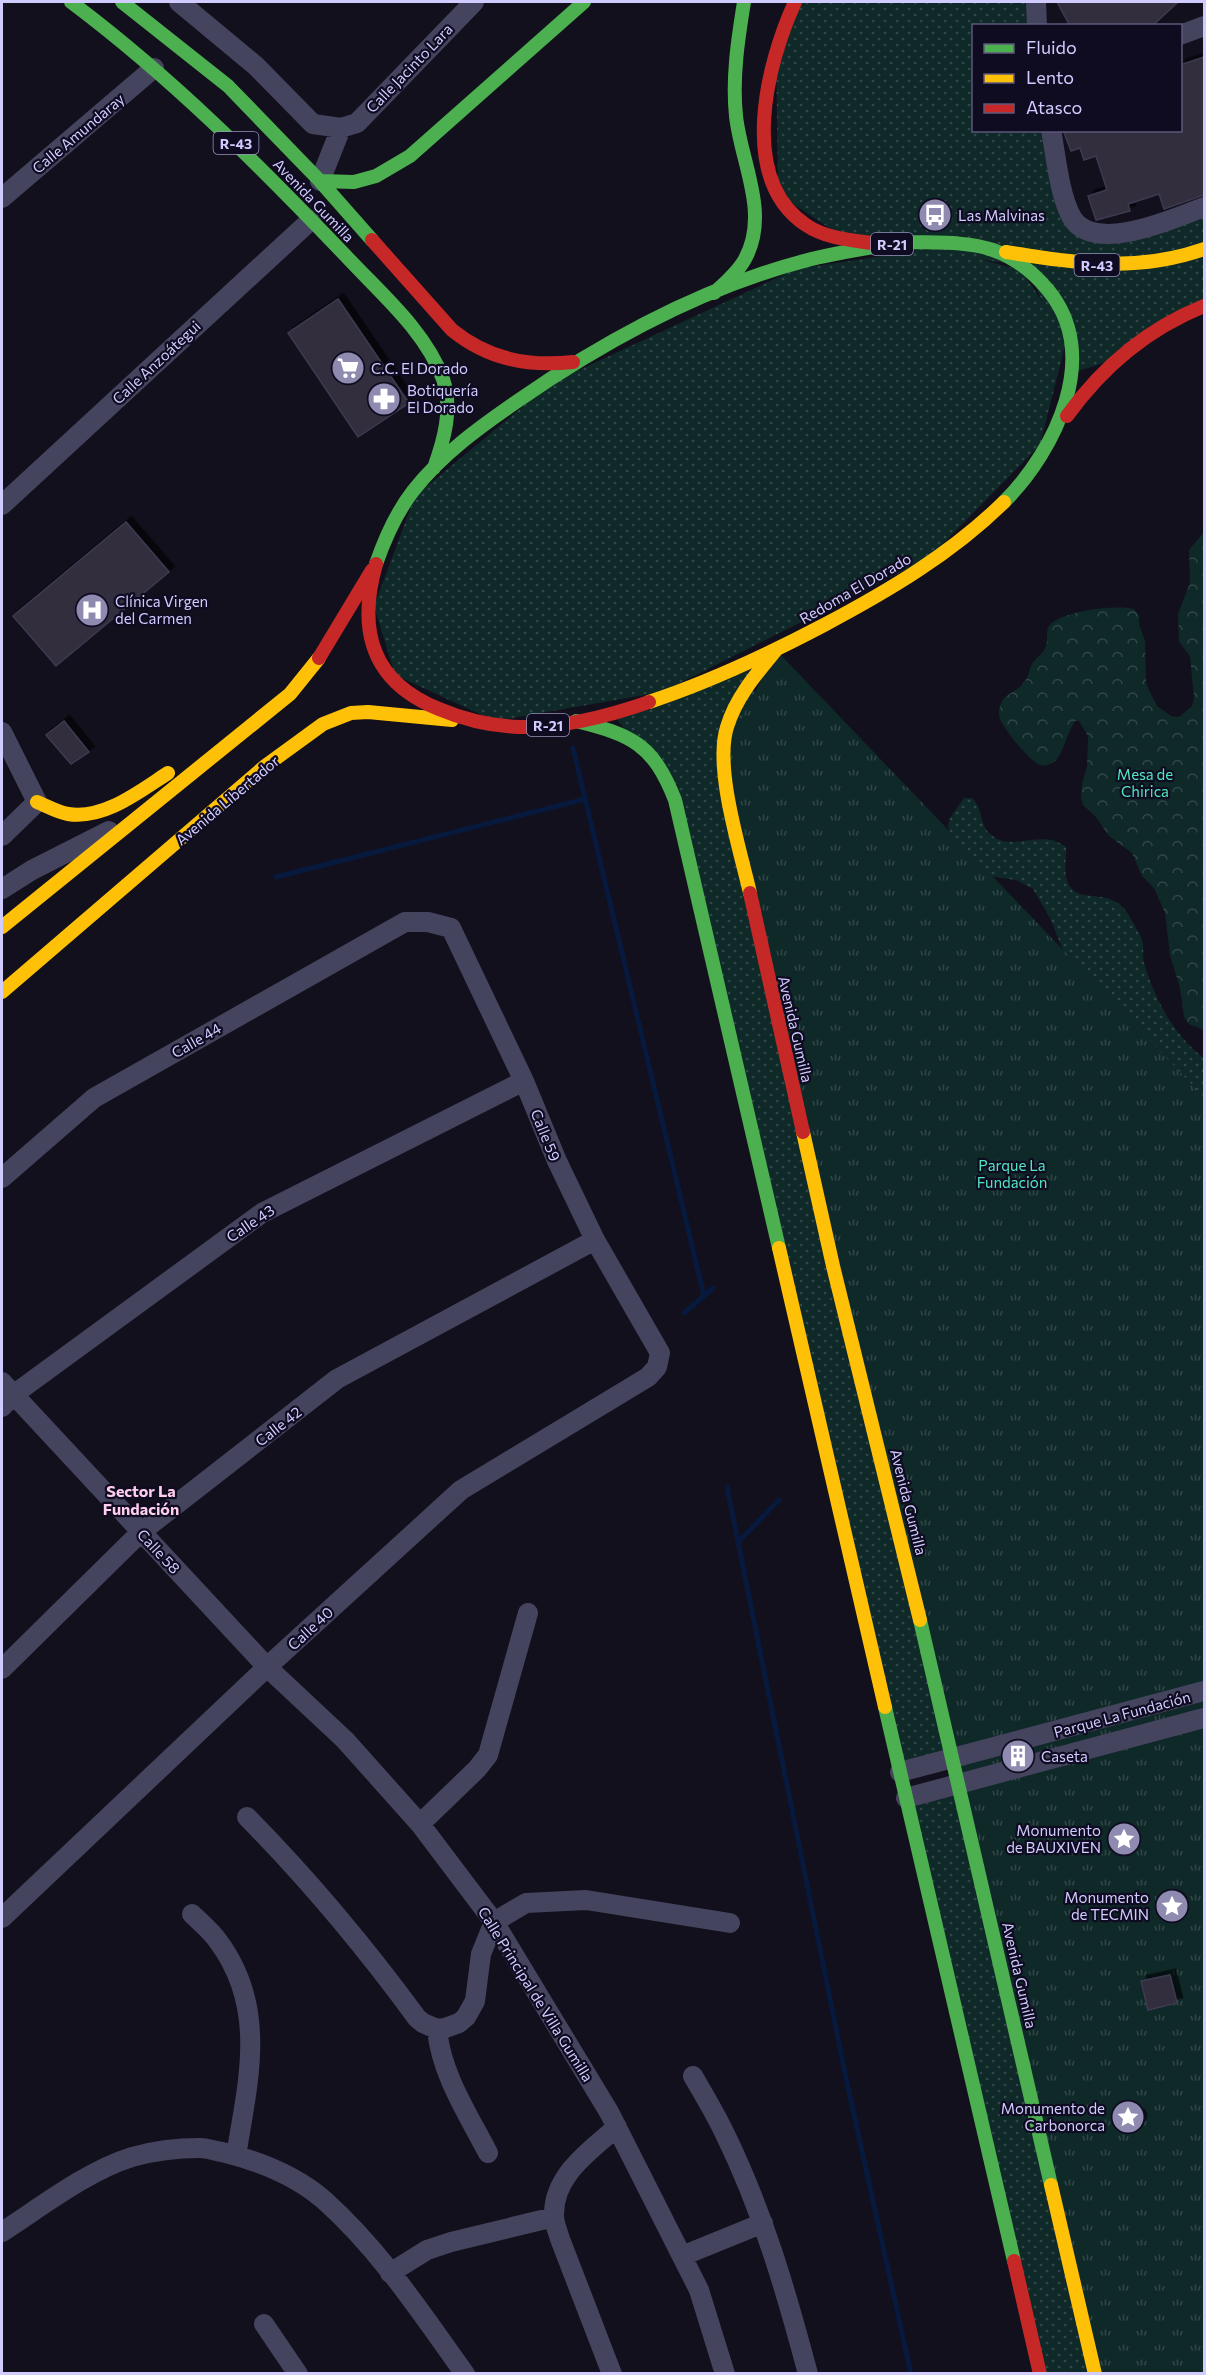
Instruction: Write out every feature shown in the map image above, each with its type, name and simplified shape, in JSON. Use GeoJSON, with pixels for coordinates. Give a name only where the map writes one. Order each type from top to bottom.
{"type":"FeatureCollection","features":[{"type":"Feature","properties":{"kind":"main road","name":"Avenida Gumilla"},"geometry":{"type":"LineString","coordinates":[[71,2],[154,68],[224,132],[387,300],[420,340],[442,378],[447,406],[446,429],[434,469]]}},
{"type":"Feature","properties":{"kind":"main road","name":"Avenida Gumilla"},"geometry":{"type":"LineString","coordinates":[[122,2],[228,86],[320,181],[464,341],[479,350],[511,361],[550,365],[575,362]]}},
{"type":"Feature","properties":{"kind":"main road"},"geometry":{"type":"LineString","coordinates":[[320,181],[346,183],[376,176],[411,156],[584,2]]}},
{"type":"Feature","properties":{"kind":"main road","name":"R-21"},"geometry":{"type":"LineString","coordinates":[[713,294],[735,273],[745,258],[754,239],[756,226],[754,202],[736,117],[735,82],[744,2]]}},
{"type":"Feature","properties":{"kind":"main road","name":"R-21"},"geometry":{"type":"LineString","coordinates":[[795,2],[776,43],[765,98],[765,140],[772,179],[795,217],[811,228],[828,236],[849,241],[884,244]]}},
{"type":"Feature","properties":{"kind":"main road","name":"Redoma El Dorado"},"geometry":{"type":"LineString","coordinates":[[937,243],[989,249],[1024,266],[1043,282],[1062,308],[1070,330],[1074,352],[1068,395],[1045,448],[1028,474],[1007,498],[957,544],[863,604],[776,650],[674,694],[624,711],[576,721],[533,726],[495,726],[461,720],[427,706],[405,691],[382,667],[372,645],[368,621],[370,585],[376,563],[398,513],[411,493],[474,433],[575,362],[644,325],[713,294],[816,257],[884,244],[937,243]]}},
{"type":"Feature","properties":{"kind":"main road","name":"R-43"},"geometry":{"type":"LineString","coordinates":[[989,249],[1070,262],[1129,265],[1153,263],[1204,249]]}},
{"type":"Feature","properties":{"kind":"main road"},"geometry":{"type":"LineString","coordinates":[[1045,448],[1074,405],[1114,362],[1155,330],[1204,306]]}},
{"type":"Feature","properties":{"kind":"main road"},"geometry":{"type":"LineString","coordinates":[[2,927],[290,694],[315,664],[376,563]]}},
{"type":"Feature","properties":{"kind":"main road","name":"Avenida Gumilla"},"geometry":{"type":"LineString","coordinates":[[776,650],[738,698],[730,716],[723,745],[723,771],[832,1266],[896,1515],[1095,2373]]}},
{"type":"Feature","properties":{"kind":"main road","name":"Avenida Libertador"},"geometry":{"type":"LineString","coordinates":[[2,992],[264,767],[323,724],[351,713],[388,712],[495,726]]}},
{"type":"Feature","properties":{"kind":"main road"},"geometry":{"type":"LineString","coordinates":[[576,721],[622,734],[641,744],[662,768],[675,800],[1040,2373]]}},
{"type":"Feature","properties":{"kind":"main road"},"geometry":{"type":"LineString","coordinates":[[37,802],[71,814],[106,808],[140,791],[201,751],[249,726]]}},
{"type":"Feature","properties":{"kind":"street"},"geometry":{"type":"LineString","coordinates":[[179,2],[256,66],[313,124],[341,128],[320,181]]}},
{"type":"Feature","properties":{"kind":"street","name":"Calle Jacinto Lara"},"geometry":{"type":"LineString","coordinates":[[341,128],[357,123],[474,2]]}},
{"type":"Feature","properties":{"kind":"street"},"geometry":{"type":"LineString","coordinates":[[1036,2],[1038,24]]}},
{"type":"Feature","properties":{"kind":"street"},"geometry":{"type":"LineString","coordinates":[[1182,34],[1204,26]]}},
{"type":"Feature","properties":{"kind":"street","name":"Calle Amundaray"},"geometry":{"type":"LineString","coordinates":[[2,198],[154,68]]}},
{"type":"Feature","properties":{"kind":"street"},"geometry":{"type":"LineString","coordinates":[[1051,132],[1066,204],[1078,225],[1110,235],[1122,234],[1204,207]]}},
{"type":"Feature","properties":{"kind":"street","name":"Calle Anzoátegui"},"geometry":{"type":"LineString","coordinates":[[2,505],[311,220]]}},
{"type":"Feature","properties":{"kind":"street"},"geometry":{"type":"LineString","coordinates":[[2,732],[37,802],[2,836]]}},
{"type":"Feature","properties":{"kind":"street"},"geometry":{"type":"LineString","coordinates":[[2,889],[63,853],[131,821]]}},
{"type":"Feature","properties":{"kind":"street","name":"Calle 59"},"geometry":{"type":"LineString","coordinates":[[405,922],[429,922],[451,928],[524,1081],[557,1161],[595,1240],[660,1353],[657,1367],[648,1377]]}},
{"type":"Feature","properties":{"kind":"street","name":"Calle 44"},"geometry":{"type":"LineString","coordinates":[[2,1178],[94,1098],[405,922]]}},
{"type":"Feature","properties":{"kind":"street","name":"Calle 43"},"geometry":{"type":"LineString","coordinates":[[5,1395],[262,1213],[524,1081]]}},
{"type":"Feature","properties":{"kind":"street","name":"Calle 42"},"geometry":{"type":"LineString","coordinates":[[2,1669],[141,1532],[337,1379],[595,1240]]}},
{"type":"Feature","properties":{"kind":"street","name":"Calle 40"},"geometry":{"type":"LineString","coordinates":[[2,1918],[267,1667],[460,1490],[648,1377]]}},
{"type":"Feature","properties":{"kind":"street","name":"Calle 58"},"geometry":{"type":"LineString","coordinates":[[5,1395],[141,1532],[267,1667]]}},
{"type":"Feature","properties":{"kind":"street"},"geometry":{"type":"LineString","coordinates":[[420,1824],[477,1769],[488,1755],[528,1613]]}},
{"type":"Feature","properties":{"kind":"street","name":"Calle Principal de Villa Gumilla"},"geometry":{"type":"LineString","coordinates":[[267,1667],[345,1740],[420,1824],[494,1922],[617,2127],[699,2290],[725,2373]]}},
{"type":"Feature","properties":{"kind":"street","name":"Parque La Fundación"},"geometry":{"type":"LineString","coordinates":[[900,1772],[1204,1691]]}},
{"type":"Feature","properties":{"kind":"street","name":"Parque La Fundación"},"geometry":{"type":"LineString","coordinates":[[906,1798],[1204,1718]]}},
{"type":"Feature","properties":{"kind":"street"},"geometry":{"type":"LineString","coordinates":[[247,1817],[291,1862],[340,1918],[417,2018],[438,2029],[459,2023],[471,2010],[477,1992],[481,1954],[494,1922],[526,1903],[585,1900],[729,1923]]}},
{"type":"Feature","properties":{"kind":"street"},"geometry":{"type":"LineString","coordinates":[[192,1914],[217,1939],[229,1957],[246,1997],[252,2035],[251,2063],[236,2156]]}},
{"type":"Feature","properties":{"kind":"street"},"geometry":{"type":"LineString","coordinates":[[438,2029],[439,2049],[446,2069],[488,2153]]}},
{"type":"Feature","properties":{"kind":"street"},"geometry":{"type":"LineString","coordinates":[[693,2076],[724,2133],[763,2223],[808,2373]]}},
{"type":"Feature","properties":{"kind":"street"},"geometry":{"type":"LineString","coordinates":[[612,2373],[560,2239],[554,2217],[560,2188],[571,2169],[617,2127]]}},
{"type":"Feature","properties":{"kind":"street"},"geometry":{"type":"LineString","coordinates":[[2,2232],[86,2178],[131,2158],[165,2150],[202,2148],[236,2156],[283,2172],[323,2200],[362,2239],[390,2273],[465,2373]]}},
{"type":"Feature","properties":{"kind":"street"},"geometry":{"type":"LineString","coordinates":[[390,2273],[427,2250],[554,2217]]}},
{"type":"Feature","properties":{"kind":"street"},"geometry":{"type":"LineString","coordinates":[[682,2256],[763,2223]]}},
{"type":"Feature","properties":{"kind":"street"},"geometry":{"type":"LineString","coordinates":[[264,2324],[298,2373]]}},
{"type":"Feature","properties":{"kind":"green space"},"geometry":{"type":"Polygon","coordinates":[[[795,2],[1036,2],[1037,24],[972,24],[972,132],[1051,132],[1066,204],[1090,230],[1204,207],[1204,305],[1113,360],[1075,372],[1026,266],[849,241],[778,194],[776,43],[795,2]]]}},
{"type":"Feature","properties":{"kind":"green space"},"geometry":{"type":"Polygon","coordinates":[[[936,248],[1021,270],[1067,338],[1040,445],[929,558],[662,692],[495,721],[395,675],[374,606],[415,496],[551,383],[796,269],[936,248]]]}},
{"type":"Feature","properties":{"kind":"green space","name":"Mesa de Chirica"},"geometry":{"type":"Polygon","coordinates":[[[1204,532],[1204,1030],[1189,1024],[1184,1017],[1180,988],[1170,955],[1165,913],[1154,888],[1142,876],[1132,853],[1109,836],[1096,817],[1083,805],[1081,796],[1087,767],[1088,736],[1079,721],[1075,721],[1072,726],[1058,758],[1051,764],[1042,765],[1034,761],[1022,749],[1004,726],[999,715],[1002,702],[1021,686],[1032,664],[1045,649],[1048,628],[1053,622],[1074,613],[1115,607],[1134,609],[1139,616],[1139,624],[1145,641],[1146,682],[1157,706],[1171,716],[1179,717],[1192,706],[1194,698],[1190,656],[1179,642],[1178,614],[1190,583],[1189,550],[1204,532]]]}},
{"type":"Feature","properties":{"kind":"green space","name":"Parque La Fundación"},"geometry":{"type":"Polygon","coordinates":[[[776,650],[1204,1097],[1204,2373],[1095,2373],[722,758],[776,650]]]}},
{"type":"Feature","properties":{"kind":"green space"},"geometry":{"type":"Polygon","coordinates":[[[750,666],[950,1758],[901,1770],[678,798],[615,717],[750,666]]]}},
{"type":"Feature","properties":{"kind":"green space"},"geometry":{"type":"Polygon","coordinates":[[[964,798],[972,798],[980,811],[984,826],[990,834],[999,839],[1017,842],[1047,839],[1066,847],[1066,874],[1073,890],[1080,894],[1115,901],[1124,908],[1141,938],[1144,963],[1166,1015],[1183,1039],[1204,1058],[1204,1117],[1068,963],[1050,918],[1033,889],[1016,880],[987,876],[952,841],[948,826],[950,818],[964,798]]]}},
{"type":"Feature","properties":{"kind":"green space"},"geometry":{"type":"Polygon","coordinates":[[[957,1786],[1091,2373],[1043,2373],[908,1799],[957,1786]]]}},
{"type":"Feature","properties":{"kind":"building"},"geometry":{"type":"Polygon","coordinates":[[[1057,2],[1178,2],[1154,24],[1069,24],[1057,2]]]}},
{"type":"Feature","properties":{"kind":"building"},"geometry":{"type":"Polygon","coordinates":[[[1204,57],[1204,195],[1164,209],[1159,194],[1128,204],[1130,211],[1096,220],[1088,196],[1107,190],[1096,156],[1084,160],[1080,148],[1071,151],[1064,132],[1182,132],[1182,64],[1204,57]]]}},
{"type":"Feature","properties":{"kind":"building","name":"C.C. El Dorado"},"geometry":{"type":"Polygon","coordinates":[[[338,299],[409,403],[358,437],[288,333],[338,299]]]}},
{"type":"Feature","properties":{"kind":"building"},"geometry":{"type":"Polygon","coordinates":[[[126,522],[169,572],[56,666],[13,616],[126,522]]]}},
{"type":"Feature","properties":{"kind":"building"},"geometry":{"type":"Polygon","coordinates":[[[64,721],[89,752],[71,764],[46,735],[64,721]]]}},
{"type":"Feature","properties":{"kind":"building"},"geometry":{"type":"Polygon","coordinates":[[[1170,1896],[1179,1899],[1182,1908],[1179,1917],[1170,1920],[1161,1917],[1158,1908],[1161,1899],[1170,1896]]]}},
{"type":"Feature","properties":{"kind":"building"},"geometry":{"type":"Polygon","coordinates":[[[1170,1975],[1177,2003],[1148,2010],[1141,1981],[1170,1975]]]}},
{"type":"Feature","properties":{"kind":"building"},"geometry":{"type":"Polygon","coordinates":[[[1133,2113],[1139,2115],[1141,2121],[1139,2127],[1133,2129],[1127,2127],[1125,2121],[1127,2115],[1133,2113]]]}},
{"type":"Feature","properties":{"kind":"waterway"},"geometry":{"type":"LineString","coordinates":[[573,748],[704,1296]]}},
{"type":"Feature","properties":{"kind":"waterway"},"geometry":{"type":"LineString","coordinates":[[276,877],[585,799]]}},
{"type":"Feature","properties":{"kind":"waterway"},"geometry":{"type":"LineString","coordinates":[[684,1313],[713,1288]]}},
{"type":"Feature","properties":{"kind":"waterway"},"geometry":{"type":"LineString","coordinates":[[727,1487],[846,2078],[911,2374]]}},
{"type":"Feature","properties":{"kind":"waterway"},"geometry":{"type":"LineString","coordinates":[[738,1542],[779,1500]]}},
{"type":"Feature","properties":{"kind":"traffic: fast"},"geometry":{"type":"LineString","coordinates":[[71,2],[144,60],[213,122],[312,221],[413,328],[435,361],[446,390],[446,424],[434,468]]}},
{"type":"Feature","properties":{"kind":"traffic: fast"},"geometry":{"type":"LineString","coordinates":[[122,2],[228,86],[320,181],[372,240]]}},
{"type":"Feature","properties":{"kind":"traffic: fast"},"geometry":{"type":"LineString","coordinates":[[320,181],[354,182],[376,176],[410,156],[584,2]]}},
{"type":"Feature","properties":{"kind":"traffic: fast"},"geometry":{"type":"LineString","coordinates":[[714,293],[735,273],[745,259],[752,242],[755,224],[752,188],[739,134],[735,102],[736,59],[744,2]]}},
{"type":"Feature","properties":{"kind":"traffic: fast"},"geometry":{"type":"LineString","coordinates":[[907,242],[961,244],[983,247],[1001,253],[1017,261],[1036,277],[1048,290],[1064,316],[1071,343],[1072,372],[1066,401],[1055,429],[1040,456],[1023,481],[1004,502]]}},
{"type":"Feature","properties":{"kind":"traffic: fast"},"geometry":{"type":"LineString","coordinates":[[376,564],[401,508],[436,465],[490,420],[586,357],[656,318],[766,272],[830,255],[907,242]]}},
{"type":"Feature","properties":{"kind":"traffic: fast"},"geometry":{"type":"LineString","coordinates":[[576,721],[612,731],[638,745],[658,766],[675,800],[779,1248]]}},
{"type":"Feature","properties":{"kind":"traffic: fast"},"geometry":{"type":"LineString","coordinates":[[920,1620],[1051,2185]]}},
{"type":"Feature","properties":{"kind":"traffic: fast"},"geometry":{"type":"LineString","coordinates":[[885,1707],[1014,2261]]}},
{"type":"Feature","properties":{"kind":"traffic: slow"},"geometry":{"type":"LineString","coordinates":[[1006,252],[1057,260],[1105,264],[1154,261],[1204,249]]}},
{"type":"Feature","properties":{"kind":"traffic: slow"},"geometry":{"type":"LineString","coordinates":[[649,702],[694,686],[760,657],[872,599],[941,555],[1004,502]]}},
{"type":"Feature","properties":{"kind":"traffic: slow"},"geometry":{"type":"LineString","coordinates":[[750,893],[730,809],[726,786],[724,744],[727,727],[736,706],[748,686],[776,650]]}},
{"type":"Feature","properties":{"kind":"traffic: slow"},"geometry":{"type":"LineString","coordinates":[[2,927],[290,694],[319,658]]}},
{"type":"Feature","properties":{"kind":"traffic: slow"},"geometry":{"type":"LineString","coordinates":[[2,992],[264,767],[323,724],[351,713],[368,712],[452,720]]}},
{"type":"Feature","properties":{"kind":"traffic: slow"},"geometry":{"type":"LineString","coordinates":[[37,802],[68,814],[95,813],[134,795],[168,773]]}},
{"type":"Feature","properties":{"kind":"traffic: slow"},"geometry":{"type":"LineString","coordinates":[[803,1132],[833,1266],[920,1620]]}},
{"type":"Feature","properties":{"kind":"traffic: slow"},"geometry":{"type":"LineString","coordinates":[[779,1248],[885,1707]]}},
{"type":"Feature","properties":{"kind":"traffic: slow"},"geometry":{"type":"LineString","coordinates":[[1051,2185],[1095,2374]]}},
{"type":"Feature","properties":{"kind":"traffic: jam"},"geometry":{"type":"LineString","coordinates":[[795,2],[775,56],[768,87],[764,119],[765,150],[771,179],[785,205],[806,225],[829,236],[872,243]]}},
{"type":"Feature","properties":{"kind":"traffic: jam"},"geometry":{"type":"LineString","coordinates":[[372,240],[452,330],[466,340],[509,359],[540,363],[573,362]]}},
{"type":"Feature","properties":{"kind":"traffic: jam"},"geometry":{"type":"LineString","coordinates":[[1067,416],[1111,365],[1128,351],[1164,326],[1204,306]]}},
{"type":"Feature","properties":{"kind":"traffic: jam"},"geometry":{"type":"LineString","coordinates":[[376,564],[368,611],[375,652],[385,669],[398,684],[416,698],[468,719],[488,724],[519,727],[585,720],[649,702]]}},
{"type":"Feature","properties":{"kind":"traffic: jam"},"geometry":{"type":"LineString","coordinates":[[319,658],[372,570]]}},
{"type":"Feature","properties":{"kind":"traffic: jam"},"geometry":{"type":"LineString","coordinates":[[750,893],[803,1132]]}},
{"type":"Feature","properties":{"kind":"traffic: jam"},"geometry":{"type":"LineString","coordinates":[[1014,2261],[1040,2374]]}},
{"type":"Feature","properties":{"kind":"place","name":"Las Malvinas"},"geometry":{"type":"Point","coordinates":[935,215]}},
{"type":"Feature","properties":{"kind":"place","name":"C.C. El Dorado"},"geometry":{"type":"Point","coordinates":[348,368]}},
{"type":"Feature","properties":{"kind":"place","name":"Botiquería El Dorado"},"geometry":{"type":"Point","coordinates":[384,399]}},
{"type":"Feature","properties":{"kind":"place","name":"Clínica Virgen del Carmen"},"geometry":{"type":"Point","coordinates":[92,610]}},
{"type":"Feature","properties":{"kind":"place","name":"Caseta"},"geometry":{"type":"Point","coordinates":[1018,1756]}},
{"type":"Feature","properties":{"kind":"place","name":"Monumento de BAUXIVEN"},"geometry":{"type":"Point","coordinates":[1124,1839]}},
{"type":"Feature","properties":{"kind":"place","name":"Monumento de TECMIN"},"geometry":{"type":"Point","coordinates":[1172,1906]}},
{"type":"Feature","properties":{"kind":"place","name":"Monumento de Carbonorca"},"geometry":{"type":"Point","coordinates":[1128,2117]}},
{"type":"Feature","properties":{"kind":"district","name":"Sector La Fundación"},"geometry":{"type":"Point","coordinates":[141,1499]}}]}
